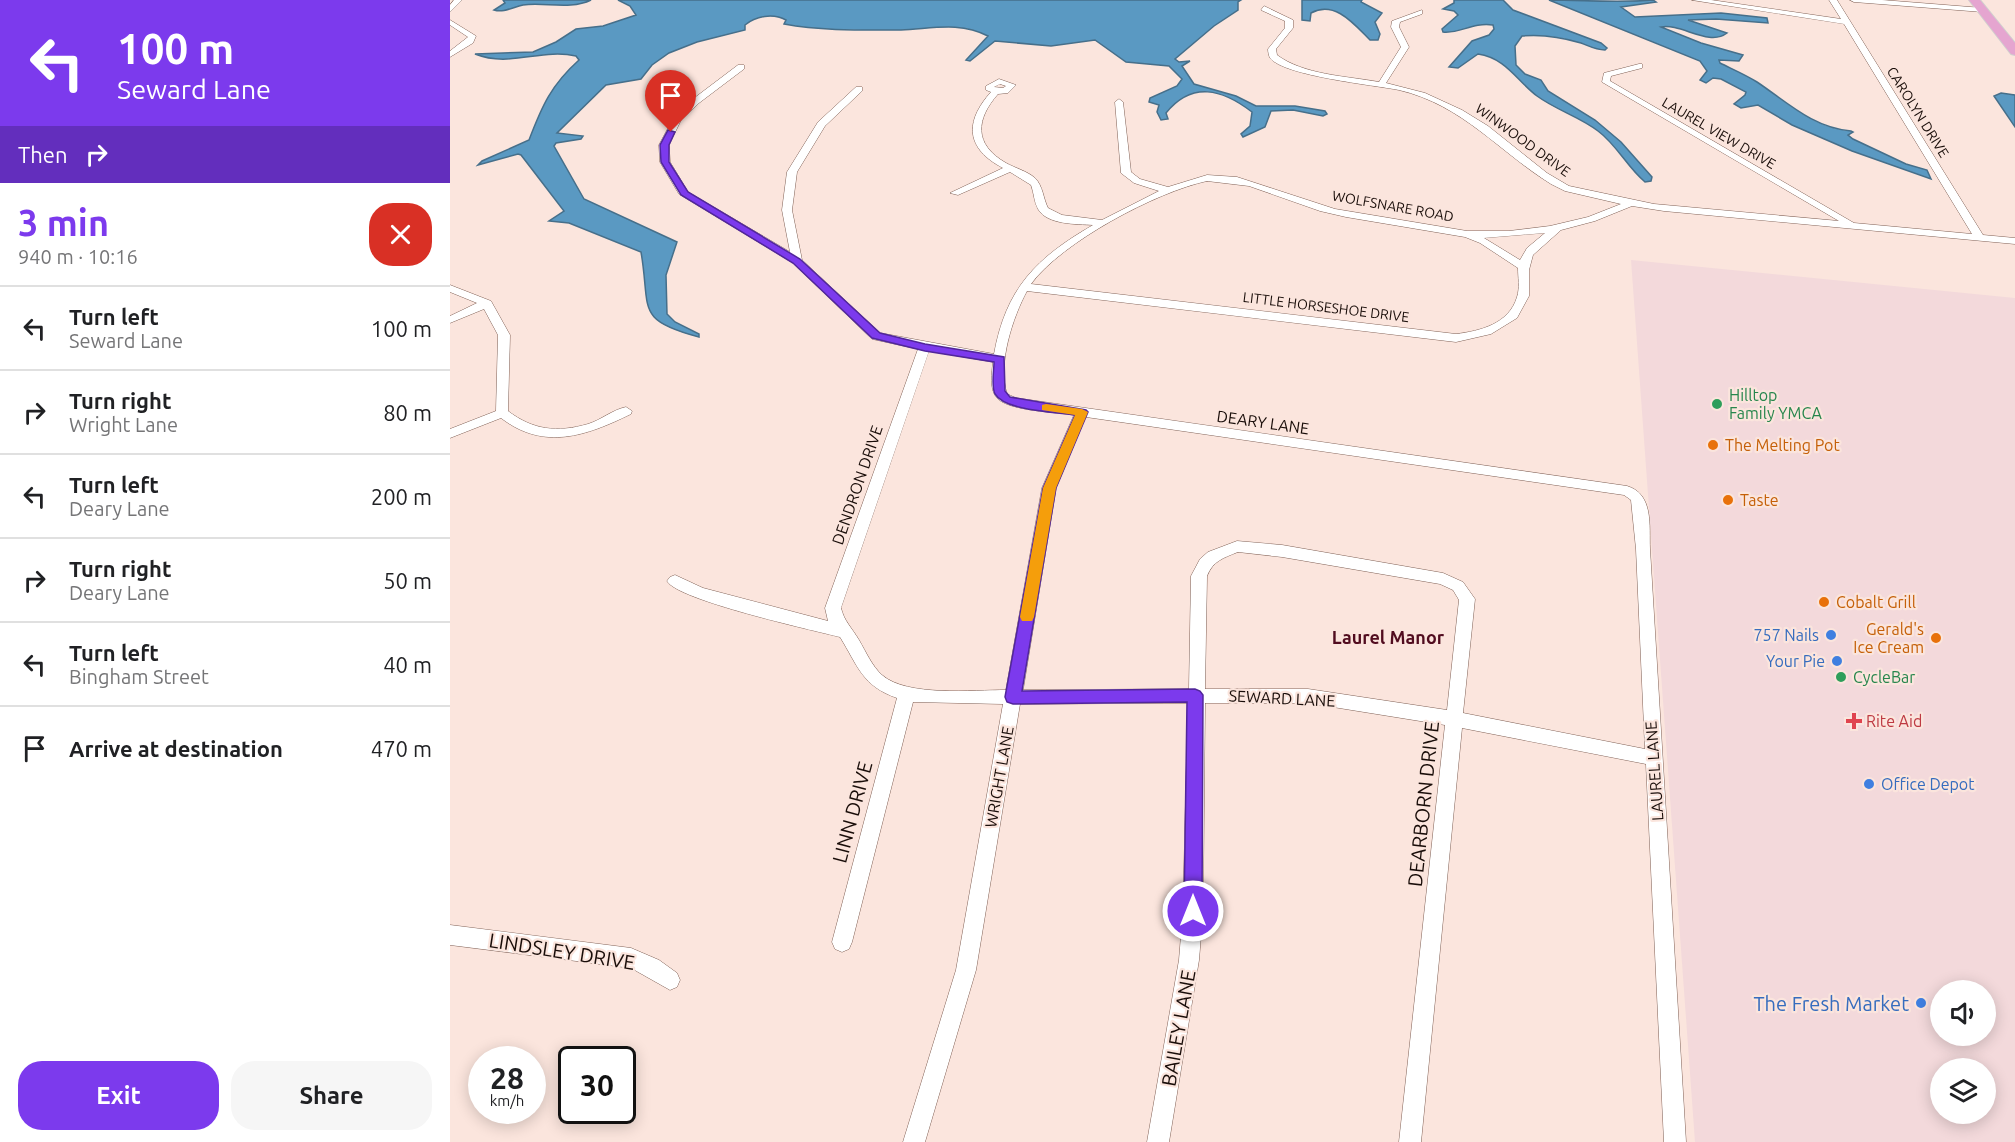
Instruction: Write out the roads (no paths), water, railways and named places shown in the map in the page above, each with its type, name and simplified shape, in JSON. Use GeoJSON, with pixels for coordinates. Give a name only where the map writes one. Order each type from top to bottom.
{"type":"FeatureCollection","features":[{"type":"Feature","properties":{"kind":"main road"},"geometry":{"type":"LineString","coordinates":[[1974,0],[1985,5],[2009,24]]}},
{"type":"Feature","properties":{"kind":"main road"},"geometry":{"type":"LineString","coordinates":[[1985,5],[2015,51]]}},
{"type":"Feature","properties":{"kind":"street"},"geometry":{"type":"LineString","coordinates":[[450,10],[458,0]]}},
{"type":"Feature","properties":{"kind":"street"},"geometry":{"type":"LineString","coordinates":[[1696,0],[1846,22]]}},
{"type":"Feature","properties":{"kind":"street","name":"CAROLYN DRIVE"},"geometry":{"type":"LineString","coordinates":[[1833,0],[1980,238]]}},
{"type":"Feature","properties":{"kind":"street"},"geometry":{"type":"LineString","coordinates":[[1854,0],[1985,5]]}},
{"type":"Feature","properties":{"kind":"street","name":"WINWOOD DRIVE"},"geometry":{"type":"LineString","coordinates":[[1264,8],[1289,20],[1288,28],[1272,49],[1273,57],[1279,63],[1302,70],[1382,83],[1427,96],[1461,112],[1487,130],[1508,150],[1566,188],[1630,203],[1664,208],[2015,241]]}},
{"type":"Feature","properties":{"kind":"street"},"geometry":{"type":"LineString","coordinates":[[1382,83],[1405,47],[1395,27],[1396,21],[1419,12]]}},
{"type":"Feature","properties":{"kind":"street"},"geometry":{"type":"LineString","coordinates":[[450,22],[472,36],[466,45],[450,55]]}},
{"type":"Feature","properties":{"kind":"street","name":"LAUREL VIEW DRIVE"},"geometry":{"type":"LineString","coordinates":[[1639,66],[1607,75],[1606,81],[1854,226]]}},
{"type":"Feature","properties":{"kind":"street"},"geometry":{"type":"LineString","coordinates":[[741,67],[696,100],[677,119],[664,145],[665,162],[684,194],[797,261],[876,336],[925,347],[1000,359]]}},
{"type":"Feature","properties":{"kind":"street"},"geometry":{"type":"LineString","coordinates":[[797,261],[787,210],[792,172],[821,124],[859,88]]}},
{"type":"Feature","properties":{"kind":"street"},"geometry":{"type":"LineString","coordinates":[[996,91],[982,108],[976,134],[986,152],[1009,169],[1034,182],[1039,191],[1041,207],[1047,213],[1062,218],[1105,223]]}},
{"type":"Feature","properties":{"kind":"street"},"geometry":{"type":"LineString","coordinates":[[1119,102],[1126,173],[1137,181],[1168,190]]}},
{"type":"Feature","properties":{"kind":"street"},"geometry":{"type":"LineString","coordinates":[[955,194],[1009,169]]}},
{"type":"Feature","properties":{"kind":"street","name":"WOLFSNARE ROAD"},"geometry":{"type":"LineString","coordinates":[[999,375],[1000,359],[1010,317],[1024,287],[1048,258],[1105,223],[1168,190],[1199,179],[1233,178],[1338,213],[1466,234],[1530,234],[1609,213],[1630,203]]}},
{"type":"Feature","properties":{"kind":"street"},"geometry":{"type":"LineString","coordinates":[[1466,234],[1484,241],[1522,266],[1529,252],[1558,228]]}},
{"type":"Feature","properties":{"kind":"street","name":"LITTLE HORSESHOE DRIVE"},"geometry":{"type":"LineString","coordinates":[[1024,287],[1456,338],[1486,333],[1511,318],[1523,295],[1522,266]]}},
{"type":"Feature","properties":{"kind":"street"},"geometry":{"type":"LineString","coordinates":[[450,288],[486,303],[504,335],[502,412]]}},
{"type":"Feature","properties":{"kind":"street"},"geometry":{"type":"LineString","coordinates":[[450,320],[486,303]]}},
{"type":"Feature","properties":{"kind":"street","name":"DENDRON DRIVE"},"geometry":{"type":"LineString","coordinates":[[906,693],[878,681],[869,672],[856,647],[836,623],[834,608],[925,347]]}},
{"type":"Feature","properties":{"kind":"street","name":"DEARY LANE"},"geometry":{"type":"LineString","coordinates":[[999,375],[1000,392],[1012,402],[1543,479]]}},
{"type":"Feature","properties":{"kind":"street"},"geometry":{"type":"LineString","coordinates":[[502,412],[522,429],[555,434],[591,428],[626,411]]}},
{"type":"Feature","properties":{"kind":"street"},"geometry":{"type":"LineString","coordinates":[[450,434],[502,412]]}},
{"type":"Feature","properties":{"kind":"street","name":"WRIGHT LANE"},"geometry":{"type":"LineString","coordinates":[[914,1142],[966,970],[1049,488],[1082,412]]}},
{"type":"Feature","properties":{"kind":"street","name":"LAUREL LANE"},"geometry":{"type":"LineString","coordinates":[[1543,479],[1627,491],[1636,496],[1640,502],[1675,1142]]}},
{"type":"Feature","properties":{"kind":"street","name":"BAILEY LANE"},"geometry":{"type":"LineString","coordinates":[[1158,1142],[1189,960],[1193,911],[1195,695],[1199,576],[1205,563],[1224,550],[1237,546],[1348,562]]}},
{"type":"Feature","properties":{"kind":"street","name":"DEARBORN DRIVE"},"geometry":{"type":"LineString","coordinates":[[1348,562],[1443,579],[1458,586],[1467,599],[1410,1142]]}},
{"type":"Feature","properties":{"kind":"street"},"geometry":{"type":"LineString","coordinates":[[675,581],[699,593],[845,632]]}},
{"type":"Feature","properties":{"kind":"street","name":"SEWARD LANE"},"geometry":{"type":"LineString","coordinates":[[906,693],[960,697],[1195,695],[1331,698],[1454,719],[1653,758]]}},
{"type":"Feature","properties":{"kind":"street","name":"LINN DRIVE"},"geometry":{"type":"LineString","coordinates":[[842,942],[906,693]]}},
{"type":"Feature","properties":{"kind":"street","name":"LINDSLEY DRIVE"},"geometry":{"type":"LineString","coordinates":[[450,935],[630,958],[652,967],[670,980]]}},
{"type":"Feature","properties":{"kind":"water"},"geometry":{"type":"Polygon","coordinates":[[[503,0],[591,0],[575,5],[531,4],[494,10],[505,3],[503,0]]]}},
{"type":"Feature","properties":{"kind":"water"},"geometry":{"type":"Polygon","coordinates":[[[618,0],[1241,0],[1238,2],[1238,10],[1214,26],[1175,59],[1179,62],[1190,61],[1182,66],[1194,84],[1236,96],[1256,106],[1295,106],[1325,111],[1327,114],[1323,116],[1293,110],[1271,111],[1265,127],[1243,137],[1241,134],[1250,126],[1252,112],[1230,98],[1218,94],[1208,92],[1186,96],[1166,113],[1168,119],[1161,120],[1157,112],[1159,105],[1149,102],[1150,98],[1177,86],[1182,79],[1169,66],[1126,62],[1095,40],[1051,46],[995,41],[970,61],[966,60],[988,36],[977,31],[956,27],[842,30],[784,24],[786,20],[776,17],[754,19],[745,25],[745,30],[697,42],[669,53],[652,65],[641,79],[606,85],[557,133],[583,136],[581,139],[556,143],[554,146],[584,199],[677,242],[666,275],[667,314],[675,322],[699,334],[699,337],[664,325],[649,310],[641,252],[569,223],[549,221],[564,211],[521,155],[478,165],[482,161],[529,140],[554,87],[579,60],[576,56],[563,54],[501,59],[475,54],[533,52],[556,42],[576,29],[603,26],[636,15],[630,6],[618,0]]]}},
{"type":"Feature","properties":{"kind":"water"},"geometry":{"type":"Polygon","coordinates":[[[1302,0],[1362,0],[1361,2],[1382,13],[1375,22],[1380,34],[1378,40],[1370,40],[1344,16],[1328,9],[1311,13],[1310,21],[1302,20],[1302,0]]]}},
{"type":"Feature","properties":{"kind":"water"},"geometry":{"type":"Polygon","coordinates":[[[1454,0],[1503,0],[1513,10],[1601,43],[1607,48],[1599,49],[1552,36],[1522,36],[1515,46],[1516,65],[1525,74],[1541,80],[1548,91],[1595,120],[1621,142],[1652,177],[1651,181],[1645,182],[1598,131],[1537,96],[1496,60],[1478,54],[1458,68],[1449,67],[1472,41],[1489,35],[1494,29],[1493,25],[1486,25],[1443,32],[1442,29],[1458,15],[1454,11],[1443,9],[1454,3],[1454,0]]]}},
{"type":"Feature","properties":{"kind":"water"},"geometry":{"type":"Polygon","coordinates":[[[1549,0],[1653,0],[1656,2],[1621,7],[1635,17],[1721,13],[1767,18],[1768,23],[1716,19],[1688,20],[1727,33],[1720,37],[1703,36],[1677,28],[1661,27],[1701,43],[1743,55],[1739,61],[1719,60],[1720,63],[1744,74],[1812,119],[1824,125],[1853,132],[1848,135],[1853,139],[1906,164],[1927,170],[1931,179],[1852,151],[1792,125],[1758,105],[1741,108],[1734,104],[1746,92],[1721,79],[1713,78],[1706,83],[1700,80],[1707,71],[1700,61],[1549,0]]]}},
{"type":"Feature","properties":{"kind":"water"},"geometry":{"type":"Polygon","coordinates":[[[2001,93],[2015,95],[2015,127],[1994,96],[2001,93]]]}},
{"type":"Feature","properties":{"kind":"place","name":"Hilltop Family YMCA"},"geometry":{"type":"Point","coordinates":[1717,404]}},
{"type":"Feature","properties":{"kind":"place","name":"The Melting Pot"},"geometry":{"type":"Point","coordinates":[1713,445]}},
{"type":"Feature","properties":{"kind":"place","name":"Taste"},"geometry":{"type":"Point","coordinates":[1728,500]}},
{"type":"Feature","properties":{"kind":"place","name":"Cobalt Grill"},"geometry":{"type":"Point","coordinates":[1824,602]}},
{"type":"Feature","properties":{"kind":"place","name":"757 Nails"},"geometry":{"type":"Point","coordinates":[1831,635]}},
{"type":"Feature","properties":{"kind":"place","name":"Gerald's Ice Cream"},"geometry":{"type":"Point","coordinates":[1936,638]}},
{"type":"Feature","properties":{"kind":"place","name":"Your Pie"},"geometry":{"type":"Point","coordinates":[1837,661]}},
{"type":"Feature","properties":{"kind":"place","name":"CycleBar"},"geometry":{"type":"Point","coordinates":[1841,677]}},
{"type":"Feature","properties":{"kind":"place","name":"Rite Aid"},"geometry":{"type":"Point","coordinates":[1854,721]}},
{"type":"Feature","properties":{"kind":"place","name":"Office Depot"},"geometry":{"type":"Point","coordinates":[1869,784]}},
{"type":"Feature","properties":{"kind":"place","name":"The Fresh Market"},"geometry":{"type":"Point","coordinates":[1921,1003]}},
{"type":"Feature","properties":{"kind":"district","name":"Laurel Manor"},"geometry":{"type":"Point","coordinates":[1388,637]}}]}
